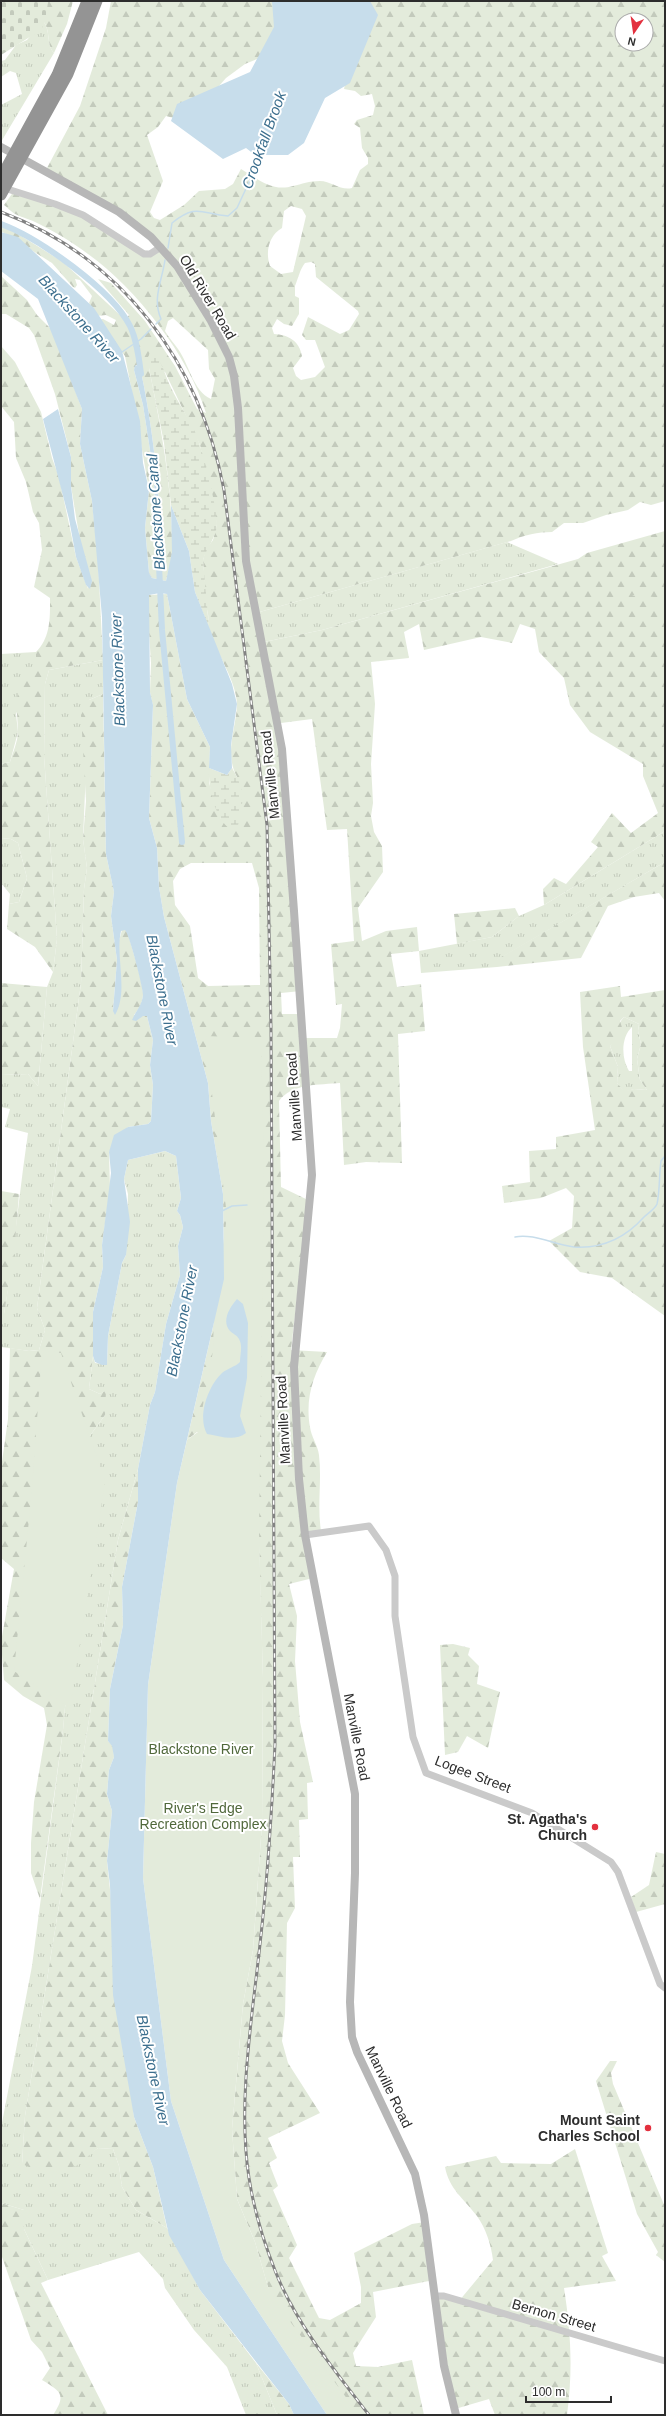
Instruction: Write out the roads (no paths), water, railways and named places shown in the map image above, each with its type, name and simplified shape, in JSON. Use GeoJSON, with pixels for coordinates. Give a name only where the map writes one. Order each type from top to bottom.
{"type":"FeatureCollection","features":[{"type":"Feature","properties":{"kind":"highway"},"geometry":{"type":"LineString","coordinates":[[1,195],[31,134],[62,64],[87,1]]}},
{"type":"Feature","properties":{"kind":"highway"},"geometry":{"type":"LineString","coordinates":[[1,177],[31,134],[73,64],[97,1]]}},
{"type":"Feature","properties":{"kind":"main road","name":"Old River Road"},"geometry":{"type":"LineString","coordinates":[[1,147],[119,212],[160,247],[189,284],[221,340],[231,365],[237,407]]}},
{"type":"Feature","properties":{"kind":"main road","name":"Manville Road"},"geometry":{"type":"LineString","coordinates":[[237,407],[246,561],[282,749],[312,1175],[294,1367],[299,1479],[305,1535],[355,1794],[355,1873],[350,2002],[352,2037],[356,2052],[415,2174],[424,2215],[444,2366],[456,2415]]}},
{"type":"Feature","properties":{"kind":"street"},"geometry":{"type":"LineString","coordinates":[[1,187],[55,204],[82,215],[144,254],[150,254],[160,247]]}},
{"type":"Feature","properties":{"kind":"street","name":"Logee Street"},"geometry":{"type":"LineString","coordinates":[[305,1535],[369,1526],[386,1550],[395,1576],[395,1616],[413,1737],[426,1773],[532,1812],[611,1862],[618,1872],[660,1984],[665,1988]]}},
{"type":"Feature","properties":{"kind":"street","name":"Bernon Street"},"geometry":{"type":"LineString","coordinates":[[435,2296],[444,2296],[665,2360]]}},
{"type":"Feature","properties":{"kind":"water"},"geometry":{"type":"Polygon","coordinates":[[[272,1],[370,1],[378,15],[350,83],[325,98],[304,143],[288,155],[255,155],[246,148],[223,159],[171,121],[177,104],[250,72],[274,27],[272,1]]]}},
{"type":"Feature","properties":{"kind":"water","name":"Blackstone River"},"geometry":{"type":"Polygon","coordinates":[[[1,232],[18,237],[94,308],[122,351],[140,421],[143,463],[149,490],[145,528],[149,573],[152,578],[166,581],[172,552],[171,505],[189,551],[195,592],[232,684],[237,704],[231,745],[232,768],[227,775],[209,768],[210,747],[187,699],[167,594],[160,593],[149,595],[150,692],[153,705],[149,818],[157,848],[159,887],[164,917],[208,1083],[211,1121],[223,1194],[224,1279],[177,1483],[148,1685],[143,1878],[171,2101],[224,2260],[327,2415],[294,2415],[289,2404],[200,2290],[169,2235],[153,2167],[134,2117],[113,1995],[110,1885],[107,1861],[112,1811],[107,1794],[109,1770],[114,1757],[112,1746],[108,1741],[110,1689],[123,1625],[122,1587],[138,1502],[138,1469],[150,1405],[155,1392],[166,1324],[180,1275],[178,1246],[183,1227],[180,1215],[177,1211],[181,1198],[176,1156],[165,1151],[128,1160],[124,1179],[130,1222],[126,1255],[122,1263],[108,1336],[107,1365],[102,1365],[95,1362],[93,1356],[93,1312],[103,1267],[102,1245],[111,1173],[109,1152],[114,1135],[128,1127],[148,1124],[151,1121],[153,1085],[150,1065],[153,1040],[147,1016],[143,1016],[136,1021],[132,1020],[140,1005],[143,995],[136,961],[130,940],[125,930],[121,931],[120,941],[121,995],[119,1006],[115,1015],[113,1011],[117,960],[111,916],[114,892],[106,854],[102,617],[92,501],[80,444],[82,409],[38,299],[1,271],[1,232]]]}},
{"type":"Feature","properties":{"kind":"water"},"geometry":{"type":"Polygon","coordinates":[[[135,365],[140,367],[150,424],[160,520],[164,542],[163,556],[157,549],[154,482],[143,405],[134,370],[135,365]]]}},
{"type":"Feature","properties":{"kind":"water"},"geometry":{"type":"Polygon","coordinates":[[[58,409],[71,457],[71,486],[75,519],[92,581],[90,589],[86,585],[76,557],[69,519],[43,419],[58,409]]]}},
{"type":"Feature","properties":{"kind":"water"},"geometry":{"type":"Polygon","coordinates":[[[237,1299],[243,1304],[248,1323],[247,1378],[240,1416],[246,1433],[242,1436],[227,1438],[207,1434],[203,1419],[208,1394],[212,1386],[224,1371],[240,1362],[241,1347],[239,1339],[230,1331],[226,1323],[229,1310],[237,1299]]]}},
{"type":"Feature","properties":{"kind":"waterway","name":"Crookfall Brook"},"geometry":{"type":"LineString","coordinates":[[168,248],[172,223],[180,217],[194,211],[228,216],[237,208],[262,154]]}},
{"type":"Feature","properties":{"kind":"waterway","name":"Blackstone Canal"},"geometry":{"type":"LineString","coordinates":[[1,224],[17,231],[54,253],[108,297],[121,312],[130,326],[137,350],[141,374]]}},
{"type":"Feature","properties":{"kind":"waterway","name":"Crookfall Brook"},"geometry":{"type":"LineString","coordinates":[[156,324],[161,319],[157,304],[158,290],[165,260]]}},
{"type":"Feature","properties":{"kind":"waterway","name":"Crookfall Brook"},"geometry":{"type":"LineString","coordinates":[[122,352],[141,339],[151,329]]}},
{"type":"Feature","properties":{"kind":"waterway","name":"Blackstone Canal"},"geometry":{"type":"LineString","coordinates":[[158,544],[162,630],[182,842]]}},
{"type":"Feature","properties":{"kind":"waterway"},"geometry":{"type":"LineString","coordinates":[[515,1237],[522,1236],[537,1238],[567,1246],[585,1247],[604,1244],[622,1236],[656,1206],[659,1194],[661,1161],[665,1156]]}},
{"type":"Feature","properties":{"kind":"waterway"},"geometry":{"type":"LineString","coordinates":[[222,1211],[232,1206],[247,1205]]}},
{"type":"Feature","properties":{"kind":"railway"},"geometry":{"type":"LineString","coordinates":[[1,212],[45,232],[84,257],[119,287],[149,321],[175,358],[196,399],[213,443],[224,490],[267,825],[271,1028],[275,1744],[266,1888],[245,2088],[246,2149],[249,2178],[257,2215],[267,2250],[276,2273],[306,2329],[343,2382],[369,2415]]}},
{"type":"Feature","properties":{"kind":"place","name":"St. Agatha's Church"},"geometry":{"type":"Point","coordinates":[595,1827]}},
{"type":"Feature","properties":{"kind":"place","name":"Mount Saint Charles School"},"geometry":{"type":"Point","coordinates":[648,2128]}},
{"type":"Feature","properties":{"kind":"park label","name":"River's Edge Recreation Complex"},"geometry":{"type":"Point","coordinates":[203,1816]}}]}
